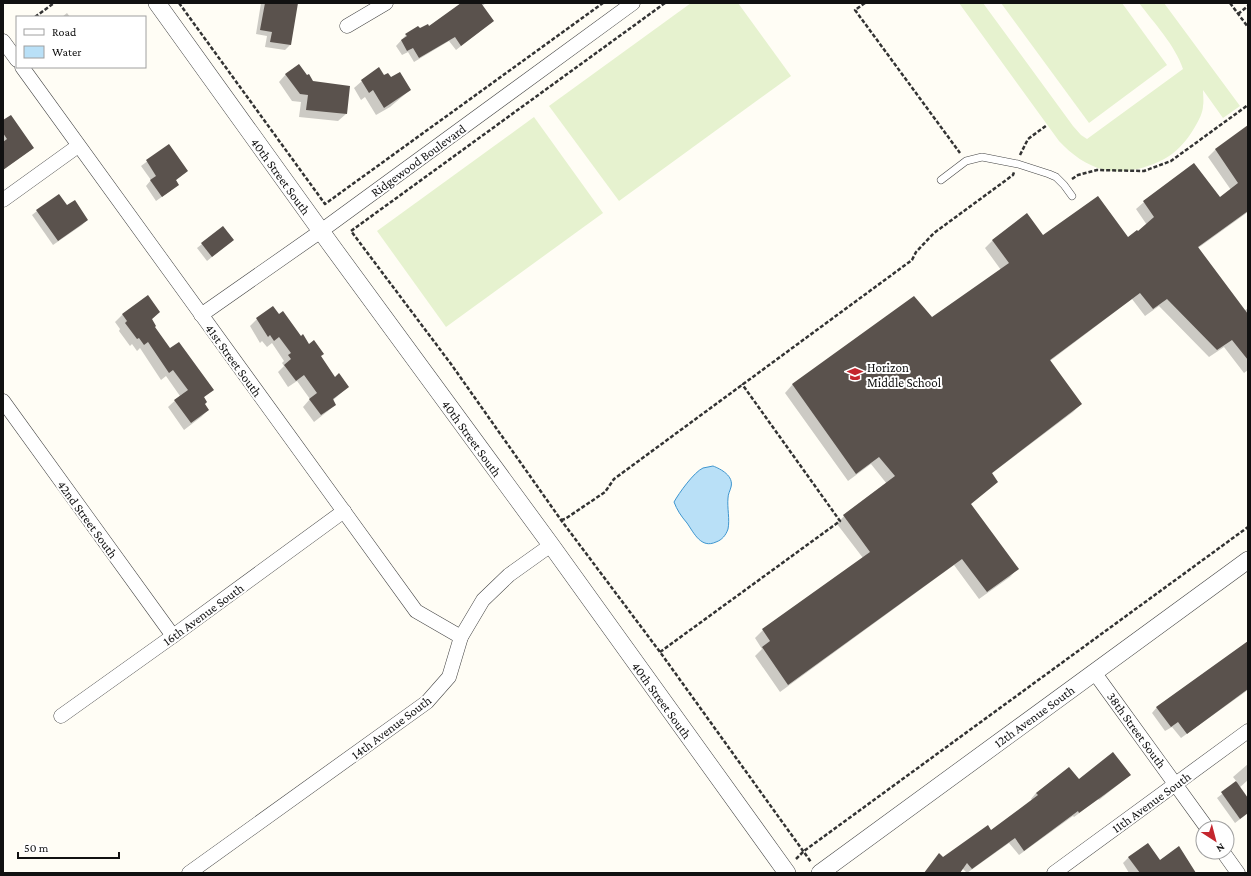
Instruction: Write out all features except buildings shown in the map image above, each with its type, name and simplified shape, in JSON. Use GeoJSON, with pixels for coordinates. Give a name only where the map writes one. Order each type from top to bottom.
{"type":"FeatureCollection","features":[{"type":"Feature","properties":{"kind":"street","name":"40th Street South"},"geometry":{"type":"LineString","coordinates":[[157,3],[321,231],[551,545],[786,872]]}},
{"type":"Feature","properties":{"kind":"street"},"geometry":{"type":"LineString","coordinates":[[347,26],[386,3]]}},
{"type":"Feature","properties":{"kind":"street","name":"Ridgewood Boulevard"},"geometry":{"type":"LineString","coordinates":[[201,315],[321,231],[634,3]]}},
{"type":"Feature","properties":{"kind":"street"},"geometry":{"type":"LineString","coordinates":[[3,41],[16,59]]}},
{"type":"Feature","properties":{"kind":"street","name":"41st Street South"},"geometry":{"type":"LineString","coordinates":[[23,68],[416,611],[461,637]]}},
{"type":"Feature","properties":{"kind":"street"},"geometry":{"type":"LineString","coordinates":[[3,200],[78,146]]}},
{"type":"Feature","properties":{"kind":"street","name":"42nd Street South"},"geometry":{"type":"LineString","coordinates":[[3,401],[173,636]]}},
{"type":"Feature","properties":{"kind":"street","name":"16th Avenue South"},"geometry":{"type":"LineString","coordinates":[[61,716],[344,511]]}},
{"type":"Feature","properties":{"kind":"street","name":"14th Avenue South"},"geometry":{"type":"LineString","coordinates":[[189,873],[427,702],[448,677],[461,637],[483,600],[509,575],[551,545]]}},
{"type":"Feature","properties":{"kind":"street","name":"12th Avenue South"},"geometry":{"type":"LineString","coordinates":[[817,870],[1248,560]]}},
{"type":"Feature","properties":{"kind":"street","name":"38th Street South"},"geometry":{"type":"LineString","coordinates":[[1094,672],[1201,820]]}},
{"type":"Feature","properties":{"kind":"street","name":"11th Avenue South"},"geometry":{"type":"LineString","coordinates":[[1054,873],[1248,731]]}},
{"type":"Feature","properties":{"kind":"street"},"geometry":{"type":"LineString","coordinates":[[1229,860],[1238,873]]}},
{"type":"Feature","properties":{"kind":"lane"},"geometry":{"type":"LineString","coordinates":[[941,180],[966,161],[982,157],[1018,164],[1056,177],[1072,196]]}},
{"type":"Feature","properties":{"kind":"path"},"geometry":{"type":"LineString","coordinates":[[36,16],[54,3]]}},
{"type":"Feature","properties":{"kind":"path"},"geometry":{"type":"LineString","coordinates":[[179,3],[325,204],[603,3]]}},
{"type":"Feature","properties":{"kind":"path"},"geometry":{"type":"LineString","coordinates":[[665,3],[351,231],[451,364],[561,520],[660,652],[817,870]]}},
{"type":"Feature","properties":{"kind":"path"},"geometry":{"type":"LineString","coordinates":[[865,3],[855,10],[966,161]]}},
{"type":"Feature","properties":{"kind":"path"},"geometry":{"type":"LineString","coordinates":[[1230,3],[1248,27]]}},
{"type":"Feature","properties":{"kind":"path"},"geometry":{"type":"LineString","coordinates":[[1238,14],[1248,6]]}},
{"type":"Feature","properties":{"kind":"path"},"geometry":{"type":"LineString","coordinates":[[1064,185],[1078,175],[1097,170],[1144,171],[1171,161],[1248,105]]}},
{"type":"Feature","properties":{"kind":"path"},"geometry":{"type":"LineString","coordinates":[[561,520],[565,519],[605,492],[614,479],[912,260],[916,252],[934,233],[1013,175],[1018,164],[1020,154],[1028,140],[1047,125]]}},
{"type":"Feature","properties":{"kind":"path"},"geometry":{"type":"LineString","coordinates":[[660,652],[840,521],[742,384]]}},
{"type":"Feature","properties":{"kind":"path"},"geometry":{"type":"LineString","coordinates":[[786,872],[804,851],[1248,527]]}},
{"type":"Feature","properties":{"kind":"green space"},"geometry":{"type":"Polygon","coordinates":[[[691,3],[738,3],[791,76],[619,201],[549,106],[691,3]]]}},
{"type":"Feature","properties":{"kind":"green space"},"geometry":{"type":"Polygon","coordinates":[[[959,3],[983,3],[1073,126],[1087,139],[1183,69],[1170,43],[1139,3],[1164,3],[1240,106],[1223,118],[1203,90],[1203,108],[1200,118],[1188,137],[1172,154],[1149,166],[1131,170],[1113,171],[1092,166],[1080,159],[1059,141],[959,3]]]}},
{"type":"Feature","properties":{"kind":"green space"},"geometry":{"type":"Polygon","coordinates":[[[1001,3],[1122,3],[1167,65],[1089,123],[1001,3]]]}},
{"type":"Feature","properties":{"kind":"green space"},"geometry":{"type":"Polygon","coordinates":[[[534,117],[603,213],[446,327],[377,231],[534,117]]]}},
{"type":"Feature","properties":{"kind":"water"},"geometry":{"type":"Polygon","coordinates":[[[713,466],[729,476],[731,480],[731,487],[728,495],[728,529],[722,539],[711,544],[702,542],[698,539],[679,513],[674,502],[683,488],[699,470],[713,466]]]}},
{"type":"Feature","properties":{"kind":"place","name":"Horizon Middle School"},"geometry":{"type":"Point","coordinates":[855,374]}}]}
